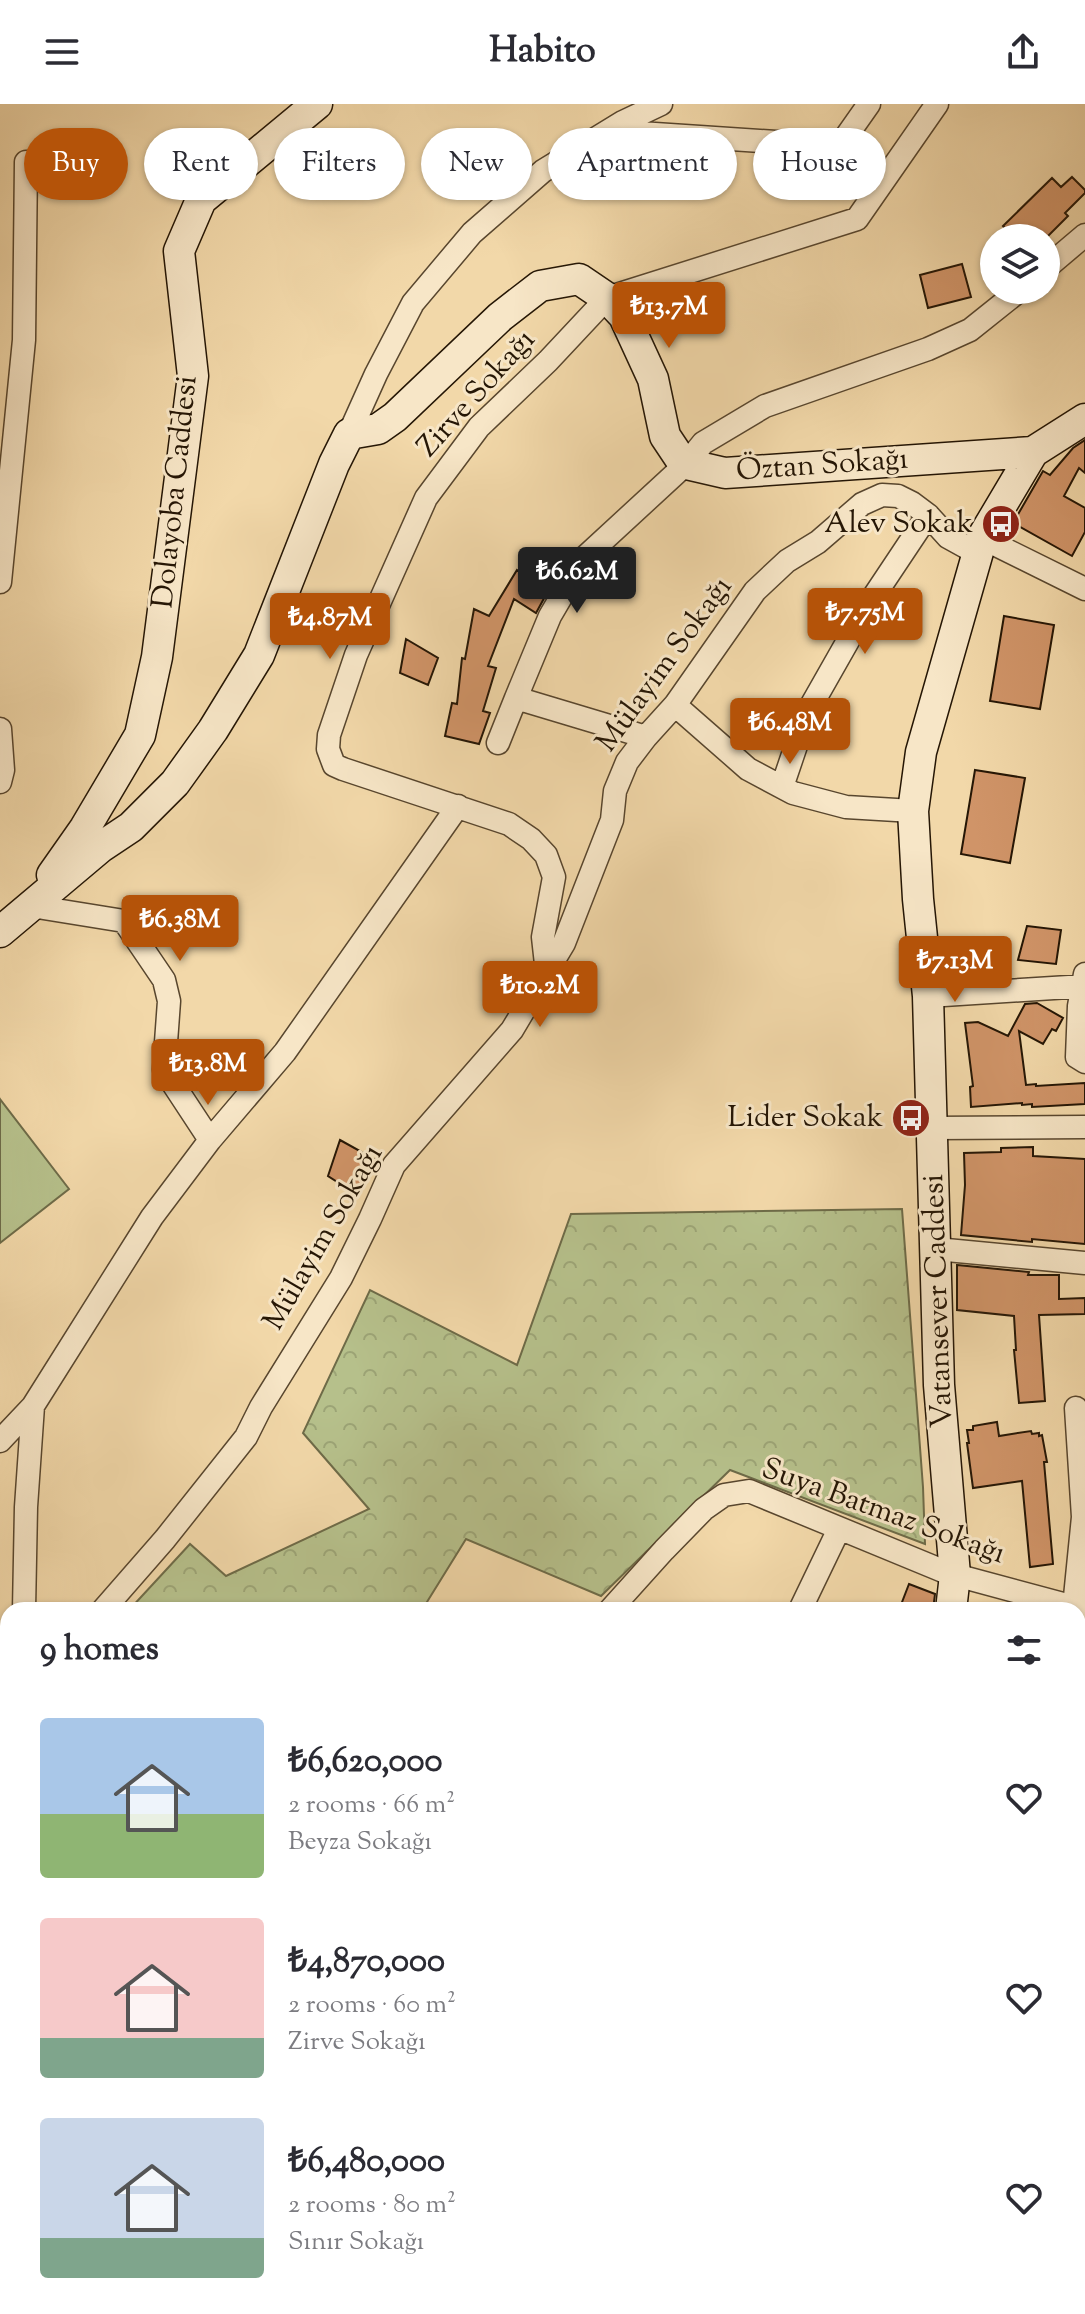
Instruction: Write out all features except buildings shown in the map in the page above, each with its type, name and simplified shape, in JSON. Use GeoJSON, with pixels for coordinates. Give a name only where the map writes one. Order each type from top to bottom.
{"type":"FeatureCollection","features":[{"type":"Feature","properties":{"kind":"street","name":"Dolayoba Caddesi"},"geometry":{"type":"LineString","coordinates":[[31,906],[85,828],[140,735],[157,657],[193,376],[179,251],[201,200],[317,104]]}},
{"type":"Feature","properties":{"kind":"street"},"geometry":{"type":"LineString","coordinates":[[615,128],[661,104]]}},
{"type":"Feature","properties":{"kind":"street"},"geometry":{"type":"LineString","coordinates":[[737,139],[806,144],[843,141],[869,104]]}},
{"type":"Feature","properties":{"kind":"street","name":"Zirve Sokağı"},"geometry":{"type":"LineString","coordinates":[[547,973],[543,937],[554,877],[546,855],[531,839],[509,824],[334,765],[328,749],[329,735],[356,655],[426,498],[479,427],[548,361],[607,298],[857,219],[937,104]]}},
{"type":"Feature","properties":{"kind":"street"},"geometry":{"type":"LineString","coordinates":[[0,932],[101,847],[131,827],[175,783],[213,730],[259,655],[334,464],[413,303],[472,233],[548,168]]}},
{"type":"Feature","properties":{"kind":"street"},"geometry":{"type":"LineString","coordinates":[[0,582],[24,340],[26,200]]}},
{"type":"Feature","properties":{"kind":"street"},"geometry":{"type":"LineString","coordinates":[[1060,256],[1085,235]]}},
{"type":"Feature","properties":{"kind":"street"},"geometry":{"type":"LineString","coordinates":[[349,434],[378,429],[395,417],[500,317],[540,286],[579,279],[607,298],[624,316],[653,379],[665,436],[686,464]]}},
{"type":"Feature","properties":{"kind":"street"},"geometry":{"type":"LineString","coordinates":[[498,743],[550,616],[584,558],[686,464],[703,443],[765,406],[928,349],[970,330],[1002,304]]}},
{"type":"Feature","properties":{"kind":"street","name":"Vatansever Caddesi"},"geometry":{"type":"LineString","coordinates":[[952,1602],[955,1575],[939,1385],[928,996],[913,811],[921,752],[980,546],[1033,452],[1085,419]]}},
{"type":"Feature","properties":{"kind":"street","name":"Öztan Sokağı"},"geometry":{"type":"LineString","coordinates":[[686,464],[725,473],[1033,452]]}},
{"type":"Feature","properties":{"kind":"street","name":"Mülayim Sokağı"},"geometry":{"type":"LineString","coordinates":[[110,1602],[246,1437],[268,1394],[341,1278],[394,1165],[512,1030],[564,943],[612,820],[615,791],[627,762],[675,705],[755,591],[787,561],[818,542],[862,504],[882,495],[898,496],[912,503],[948,537],[980,546]]}},
{"type":"Feature","properties":{"kind":"street"},"geometry":{"type":"LineString","coordinates":[[782,787],[807,713],[870,602],[928,515]]}},
{"type":"Feature","properties":{"kind":"street"},"geometry":{"type":"LineString","coordinates":[[980,546],[1085,589]]}},
{"type":"Feature","properties":{"kind":"street"},"geometry":{"type":"LineString","coordinates":[[516,698],[646,737]]}},
{"type":"Feature","properties":{"kind":"street"},"geometry":{"type":"LineString","coordinates":[[675,705],[748,769],[793,793],[846,807],[913,811]]}},
{"type":"Feature","properties":{"kind":"street"},"geometry":{"type":"LineString","coordinates":[[0,729],[3,770],[0,782]]}},
{"type":"Feature","properties":{"kind":"street"},"geometry":{"type":"LineString","coordinates":[[0,1441],[33,1406],[152,1217],[210,1140],[285,1052],[458,806]]}},
{"type":"Feature","properties":{"kind":"street"},"geometry":{"type":"LineString","coordinates":[[31,906],[124,921],[164,980],[169,1001],[164,1070],[210,1140]]}},
{"type":"Feature","properties":{"kind":"street"},"geometry":{"type":"LineString","coordinates":[[928,996],[1084,982],[1076,1034],[1077,1057],[1085,1062]]}},
{"type":"Feature","properties":{"kind":"street"},"geometry":{"type":"LineString","coordinates":[[933,1128],[1085,1127]]}},
{"type":"Feature","properties":{"kind":"street"},"geometry":{"type":"LineString","coordinates":[[936,1249],[1085,1263]]}},
{"type":"Feature","properties":{"kind":"street"},"geometry":{"type":"LineString","coordinates":[[24,1602],[26,1507],[33,1406]]}},
{"type":"Feature","properties":{"kind":"street"},"geometry":{"type":"LineString","coordinates":[[1076,1408],[1083,1517],[1079,1602]]}},
{"type":"Feature","properties":{"kind":"street","name":"Suya Batmaz Sokağı"},"geometry":{"type":"LineString","coordinates":[[617,1602],[704,1509],[724,1495],[749,1491],[955,1575],[1056,1602]]}},
{"type":"Feature","properties":{"kind":"street"},"geometry":{"type":"LineString","coordinates":[[804,1602],[839,1529]]}},
{"type":"Feature","properties":{"kind":"green space"},"geometry":{"type":"Polygon","coordinates":[[[0,1099],[69,1189],[0,1243],[0,1099]]]}},
{"type":"Feature","properties":{"kind":"green space"},"geometry":{"type":"Polygon","coordinates":[[[902,1209],[925,1544],[730,1470],[601,1596],[466,1539],[427,1602],[136,1602],[190,1544],[226,1576],[369,1509],[303,1433],[370,1290],[517,1365],[571,1214],[902,1209]]]}},
{"type":"Feature","properties":{"kind":"place","name":"Alev Sokak"},"geometry":{"type":"Point","coordinates":[1001,524]}},
{"type":"Feature","properties":{"kind":"place","name":"Lider Sokak"},"geometry":{"type":"Point","coordinates":[911,1118]}}]}
